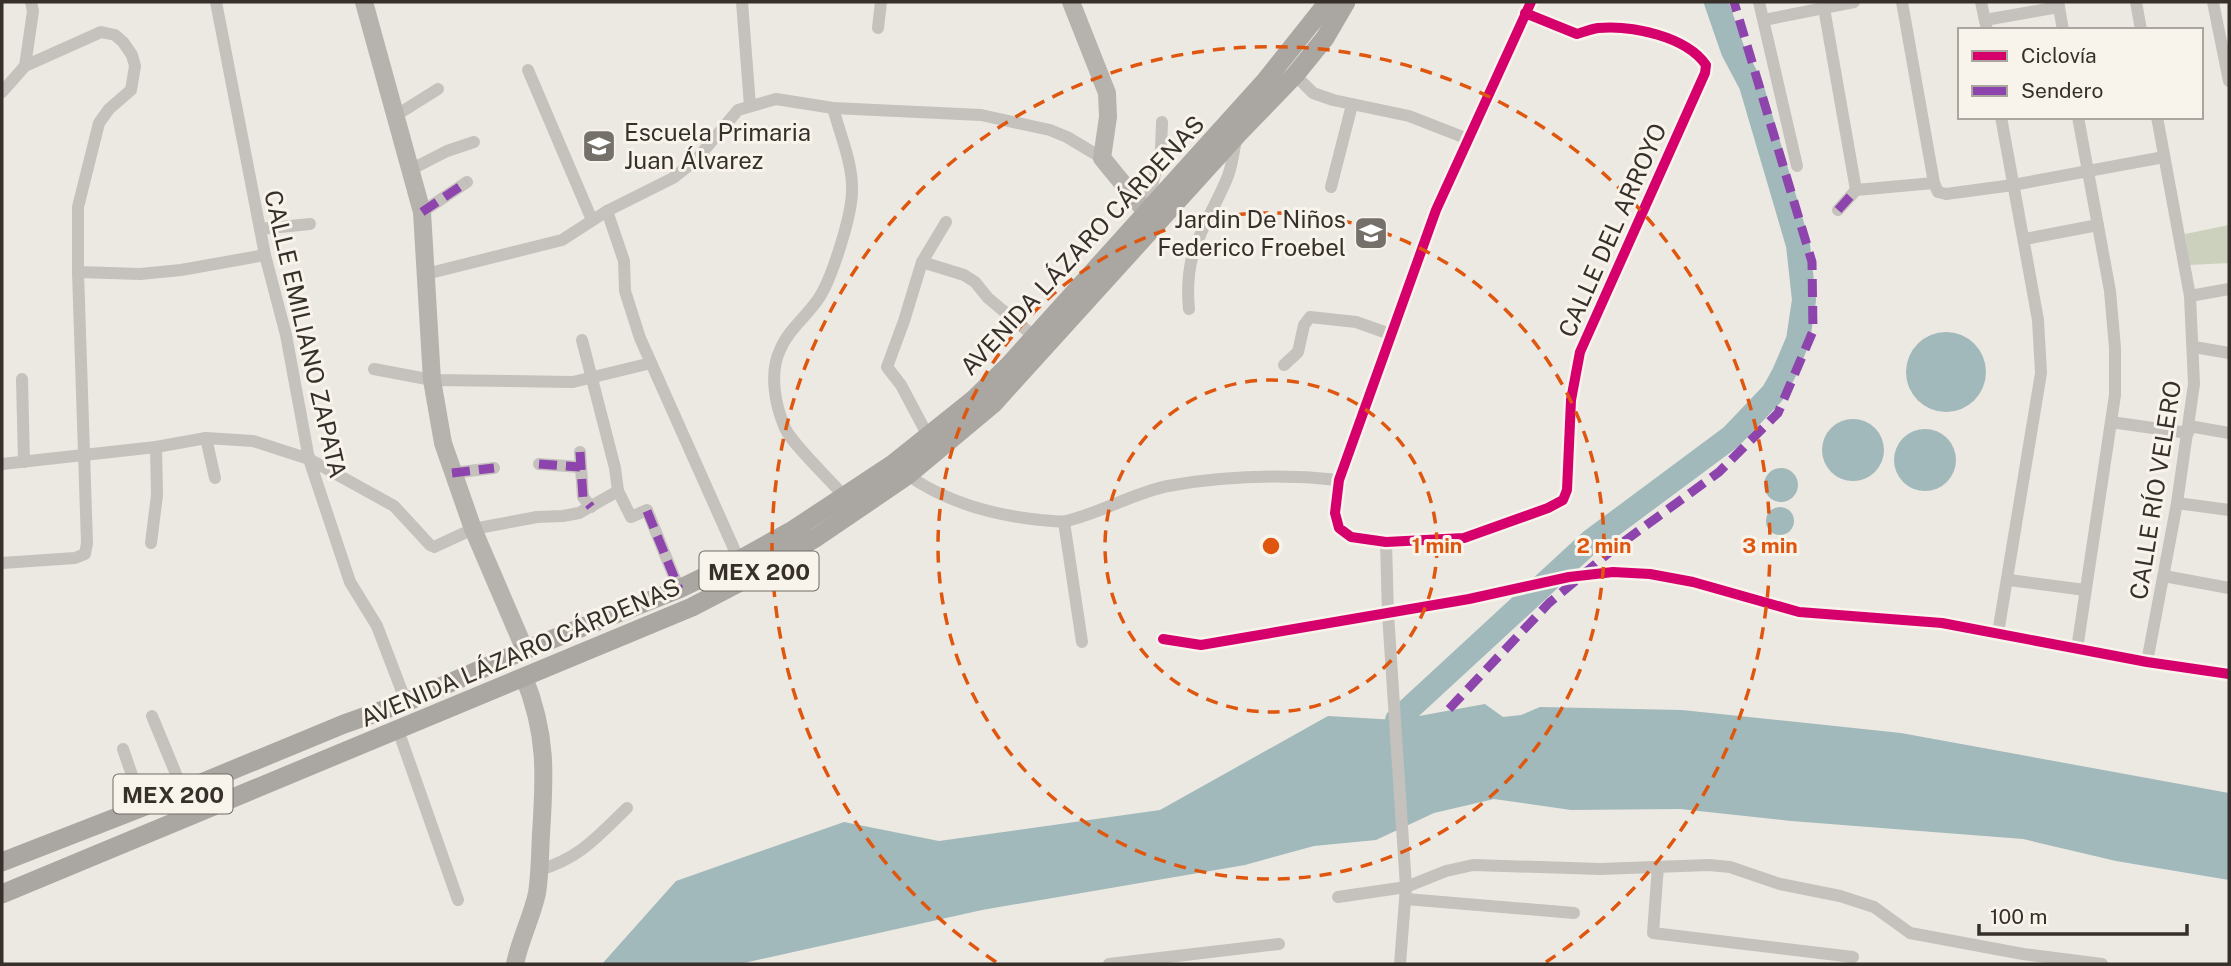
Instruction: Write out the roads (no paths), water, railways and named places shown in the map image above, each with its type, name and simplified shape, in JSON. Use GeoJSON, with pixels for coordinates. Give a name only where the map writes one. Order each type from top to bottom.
{"type":"FeatureCollection","features":[{"type":"Feature","properties":{"kind":"main road","name":"AVENIDA LÁZARO CÁRDENAS"},"geometry":{"type":"LineString","coordinates":[[2,862],[344,724],[406,702],[525,650],[679,589],[739,560],[845,497],[901,470],[928,436],[973,400],[1036,338],[1266,80],[1328,2]]}},
{"type":"Feature","properties":{"kind":"main road","name":"AVENIDA LÁZARO CÁRDENAS"},"geometry":{"type":"LineString","coordinates":[[2,894],[681,611],[744,580],[817,537],[901,470],[993,404],[1237,135],[1295,75],[1325,38],[1346,2]]}},
{"type":"Feature","properties":{"kind":"street"},"geometry":{"type":"LineString","coordinates":[[25,66],[33,11],[31,2]]}},
{"type":"Feature","properties":{"kind":"street","name":"CALLE EMILIANO ZAPATA"},"geometry":{"type":"LineString","coordinates":[[216,2],[265,255],[286,335],[309,459],[350,582],[377,626],[406,702]]}},
{"type":"Feature","properties":{"kind":"street"},"geometry":{"type":"LineString","coordinates":[[365,2],[422,212],[432,380],[443,443],[473,529],[525,650]]}},
{"type":"Feature","properties":{"kind":"street"},"geometry":{"type":"LineString","coordinates":[[742,2],[750,106]]}},
{"type":"Feature","properties":{"kind":"street"},"geometry":{"type":"LineString","coordinates":[[878,28],[881,2]]}},
{"type":"Feature","properties":{"kind":"street"},"geometry":{"type":"LineString","coordinates":[[1071,2],[1107,93],[1108,117],[1102,158]]}},
{"type":"Feature","properties":{"kind":"street"},"geometry":{"type":"LineString","coordinates":[[1759,2],[1797,166]]}},
{"type":"Feature","properties":{"kind":"street"},"geometry":{"type":"LineString","coordinates":[[1764,20],[1854,2]]}},
{"type":"Feature","properties":{"kind":"street"},"geometry":{"type":"LineString","coordinates":[[1902,2],[1936,188]]}},
{"type":"Feature","properties":{"kind":"street"},"geometry":{"type":"LineString","coordinates":[[1981,2],[1986,25],[2058,4],[2063,28]]}},
{"type":"Feature","properties":{"kind":"street"},"geometry":{"type":"LineString","coordinates":[[2136,2],[2141,28]]}},
{"type":"Feature","properties":{"kind":"street"},"geometry":{"type":"LineString","coordinates":[[2213,2],[2229,81]]}},
{"type":"Feature","properties":{"kind":"street"},"geometry":{"type":"LineString","coordinates":[[1400,964],[1406,893],[1386,542],[1350,537],[1339,528],[1335,513],[1339,480],[1436,210],[1528,8]]}},
{"type":"Feature","properties":{"kind":"street","name":"CALLE DEL ARROYO"},"geometry":{"type":"LineString","coordinates":[[1386,542],[1464,538],[1563,500],[1567,490],[1571,400],[1580,352],[1705,73],[1706,65],[1701,58],[1660,36],[1634,29],[1609,28],[1596,28],[1577,34],[1528,8]]}},
{"type":"Feature","properties":{"kind":"street"},"geometry":{"type":"LineString","coordinates":[[1824,8],[1856,190]]}},
{"type":"Feature","properties":{"kind":"street"},"geometry":{"type":"LineString","coordinates":[[2,92],[25,66],[100,32],[115,34],[127,48],[135,66],[131,90],[109,108],[99,123],[78,207],[82,455],[87,543],[85,554],[75,558],[2,563]]}},
{"type":"Feature","properties":{"kind":"street"},"geometry":{"type":"LineString","coordinates":[[528,70],[592,220]]}},
{"type":"Feature","properties":{"kind":"street"},"geometry":{"type":"LineString","coordinates":[[1295,75],[1313,93],[1352,105],[1409,116],[1468,138]]}},
{"type":"Feature","properties":{"kind":"street"},"geometry":{"type":"LineString","coordinates":[[395,116],[438,89]]}},
{"type":"Feature","properties":{"kind":"street"},"geometry":{"type":"LineString","coordinates":[[426,274],[562,240],[607,211],[673,178],[695,160],[738,110],[776,99],[833,108],[981,116],[1050,130],[1068,137],[1102,158],[1146,212]]}},
{"type":"Feature","properties":{"kind":"street"},"geometry":{"type":"LineString","coordinates":[[1331,187],[1352,105]]}},
{"type":"Feature","properties":{"kind":"street"},"geometry":{"type":"LineString","coordinates":[[833,108],[851,175],[853,193],[830,278],[818,300],[780,349],[775,366],[775,384],[776,401],[786,430],[845,497]]}},
{"type":"Feature","properties":{"kind":"street"},"geometry":{"type":"LineString","coordinates":[[1998,633],[2041,373],[2038,320],[2001,119]]}},
{"type":"Feature","properties":{"kind":"street"},"geometry":{"type":"LineString","coordinates":[[2077,649],[2115,395],[2115,348],[2110,291],[2078,119]]}},
{"type":"Feature","properties":{"kind":"street","name":"CALLE RÍO VELERO"},"geometry":{"type":"LineString","coordinates":[[2147,662],[2177,503],[2194,384],[2190,296],[2157,119]]}},
{"type":"Feature","properties":{"kind":"street"},"geometry":{"type":"LineString","coordinates":[[1146,212],[1161,149],[1162,122]]}},
{"type":"Feature","properties":{"kind":"street"},"geometry":{"type":"LineString","coordinates":[[1189,309],[1188,279],[1191,257],[1201,229],[1229,174],[1237,135]]}},
{"type":"Feature","properties":{"kind":"street"},"geometry":{"type":"LineString","coordinates":[[410,170],[447,151],[474,142]]}},
{"type":"Feature","properties":{"kind":"street"},"geometry":{"type":"LineString","coordinates":[[1838,210],[1856,190],[1936,188],[1946,194],[2013,185],[2164,157]]}},
{"type":"Feature","properties":{"kind":"street"},"geometry":{"type":"LineString","coordinates":[[422,212],[467,182]]}},
{"type":"Feature","properties":{"kind":"street"},"geometry":{"type":"LineString","coordinates":[[607,211],[624,261],[625,290],[651,363],[739,560]]}},
{"type":"Feature","properties":{"kind":"street"},"geometry":{"type":"LineString","coordinates":[[928,436],[896,378],[887,367],[922,262],[946,222]]}},
{"type":"Feature","properties":{"kind":"street"},"geometry":{"type":"LineString","coordinates":[[260,229],[310,224]]}},
{"type":"Feature","properties":{"kind":"street"},"geometry":{"type":"LineString","coordinates":[[2025,239],[2098,225]]}},
{"type":"Feature","properties":{"kind":"street"},"geometry":{"type":"LineString","coordinates":[[78,272],[140,274],[181,270],[265,255]]}},
{"type":"Feature","properties":{"kind":"street"},"geometry":{"type":"LineString","coordinates":[[922,262],[964,275],[975,282],[988,299],[1036,338]]}},
{"type":"Feature","properties":{"kind":"street"},"geometry":{"type":"LineString","coordinates":[[2190,296],[2229,289]]}},
{"type":"Feature","properties":{"kind":"street"},"geometry":{"type":"LineString","coordinates":[[1284,365],[1298,352],[1304,326],[1310,317],[1356,322],[1390,334]]}},
{"type":"Feature","properties":{"kind":"street"},"geometry":{"type":"LineString","coordinates":[[582,340],[615,468],[618,491],[631,517],[647,511],[679,589]]}},
{"type":"Feature","properties":{"kind":"street"},"geometry":{"type":"LineString","coordinates":[[2194,347],[2229,353]]}},
{"type":"Feature","properties":{"kind":"street"},"geometry":{"type":"LineString","coordinates":[[374,369],[432,380],[573,382],[651,363]]}},
{"type":"Feature","properties":{"kind":"street"},"geometry":{"type":"LineString","coordinates":[[22,379],[24,462]]}},
{"type":"Feature","properties":{"kind":"street"},"geometry":{"type":"LineString","coordinates":[[2111,422],[2229,433]]}},
{"type":"Feature","properties":{"kind":"street"},"geometry":{"type":"LineString","coordinates":[[206,438],[215,478]]}},
{"type":"Feature","properties":{"kind":"street"},"geometry":{"type":"LineString","coordinates":[[2,464],[156,447],[206,438],[253,441],[309,459],[394,506],[430,545],[437,546],[473,529],[537,517],[563,516],[591,507],[618,491]]}},
{"type":"Feature","properties":{"kind":"street"},"geometry":{"type":"LineString","coordinates":[[151,543],[157,495],[156,447]]}},
{"type":"Feature","properties":{"kind":"street"},"geometry":{"type":"LineString","coordinates":[[580,452],[583,497],[591,507]]}},
{"type":"Feature","properties":{"kind":"street"},"geometry":{"type":"LineString","coordinates":[[539,464],[580,467]]}},
{"type":"Feature","properties":{"kind":"street"},"geometry":{"type":"LineString","coordinates":[[452,473],[494,468]]}},
{"type":"Feature","properties":{"kind":"street"},"geometry":{"type":"LineString","coordinates":[[901,470],[954,499],[986,510],[1017,517],[1064,522],[1165,487],[1206,481],[1302,476],[1339,480]]}},
{"type":"Feature","properties":{"kind":"street"},"geometry":{"type":"LineString","coordinates":[[2177,503],[2229,510]]}},
{"type":"Feature","properties":{"kind":"street"},"geometry":{"type":"LineString","coordinates":[[1064,522],[1082,642]]}},
{"type":"Feature","properties":{"kind":"street"},"geometry":{"type":"LineString","coordinates":[[1163,639],[1201,645],[1388,614],[1569,577],[1613,572],[1650,573],[1693,582],[1799,612],[1902,619],[1998,633],[2147,662],[2229,674]]}},
{"type":"Feature","properties":{"kind":"street"},"geometry":{"type":"LineString","coordinates":[[2164,576],[2229,587]]}},
{"type":"Feature","properties":{"kind":"street"},"geometry":{"type":"LineString","coordinates":[[2008,580],[2085,590]]}},
{"type":"Feature","properties":{"kind":"street"},"geometry":{"type":"LineString","coordinates":[[515,964],[537,894],[545,773],[534,703],[524,677]]}},
{"type":"Feature","properties":{"kind":"street"},"geometry":{"type":"LineString","coordinates":[[152,716],[193,815]]}},
{"type":"Feature","properties":{"kind":"street"},"geometry":{"type":"LineString","coordinates":[[398,730],[458,900]]}},
{"type":"Feature","properties":{"kind":"street"},"geometry":{"type":"LineString","coordinates":[[123,749],[143,807]]}},
{"type":"Feature","properties":{"kind":"street"},"geometry":{"type":"LineString","coordinates":[[539,870],[561,864],[575,855],[627,808]]}},
{"type":"Feature","properties":{"kind":"street"},"geometry":{"type":"LineString","coordinates":[[1406,893],[1446,871],[1473,866],[1600,869],[1709,865],[1730,867],[1780,884],[1840,896],[1874,907],[1910,933],[2023,959],[2102,964]]}},
{"type":"Feature","properties":{"kind":"street"},"geometry":{"type":"LineString","coordinates":[[1658,866],[1653,933],[1853,957]]}},
{"type":"Feature","properties":{"kind":"street"},"geometry":{"type":"LineString","coordinates":[[1338,897],[1406,893],[1574,913]]}},
{"type":"Feature","properties":{"kind":"street"},"geometry":{"type":"LineString","coordinates":[[1109,964],[1172,961],[1279,944]]}},
{"type":"Feature","properties":{"kind":"water"},"geometry":{"type":"Polygon","coordinates":[[[1946,332],[1961,335],[1974,344],[1983,357],[1986,372],[1983,387],[1974,400],[1961,409],[1946,412],[1931,409],[1918,400],[1909,387],[1906,372],[1909,357],[1918,344],[1931,335],[1946,332]]]}},
{"type":"Feature","properties":{"kind":"water"},"geometry":{"type":"Polygon","coordinates":[[[1853,419],[1875,428],[1884,450],[1875,472],[1853,481],[1831,472],[1822,450],[1831,428],[1853,419]]]}},
{"type":"Feature","properties":{"kind":"water"},"geometry":{"type":"Polygon","coordinates":[[[1925,429],[1947,438],[1956,460],[1947,482],[1925,491],[1903,482],[1894,460],[1903,438],[1925,429]]]}},
{"type":"Feature","properties":{"kind":"water"},"geometry":{"type":"Polygon","coordinates":[[[1781,468],[1793,473],[1798,485],[1793,497],[1781,502],[1769,497],[1764,485],[1769,473],[1781,468]]]}},
{"type":"Feature","properties":{"kind":"water"},"geometry":{"type":"Polygon","coordinates":[[[1780,507],[1790,511],[1794,521],[1790,531],[1780,535],[1770,531],[1766,521],[1770,511],[1780,507]]]}},
{"type":"Feature","properties":{"kind":"water"},"geometry":{"type":"Polygon","coordinates":[[[1485,704],[1503,717],[1521,715],[1540,707],[1682,710],[1901,733],[2229,793],[2229,880],[2116,861],[2023,839],[1791,821],[1680,809],[1571,810],[1494,799],[1434,813],[1376,840],[1314,846],[1245,865],[982,910],[739,964],[602,964],[676,881],[844,822],[939,841],[1160,810],[1328,716],[1397,720],[1485,704]]]}},
{"type":"Feature","properties":{"kind":"waterway"},"geometry":{"type":"LineString","coordinates":[[1397,720],[1591,541],[1731,437],[1773,393],[1784,373],[1798,340],[1804,300],[1798,245],[1751,85],[1733,51],[1716,2]]}},
{"type":"Feature","properties":{"kind":"place","name":"Escuela Primaria Juan Álvarez"},"geometry":{"type":"Point","coordinates":[599,146]}},
{"type":"Feature","properties":{"kind":"place","name":"Jardin De Niños Federico Froebel"},"geometry":{"type":"Point","coordinates":[1371,233]}}]}
